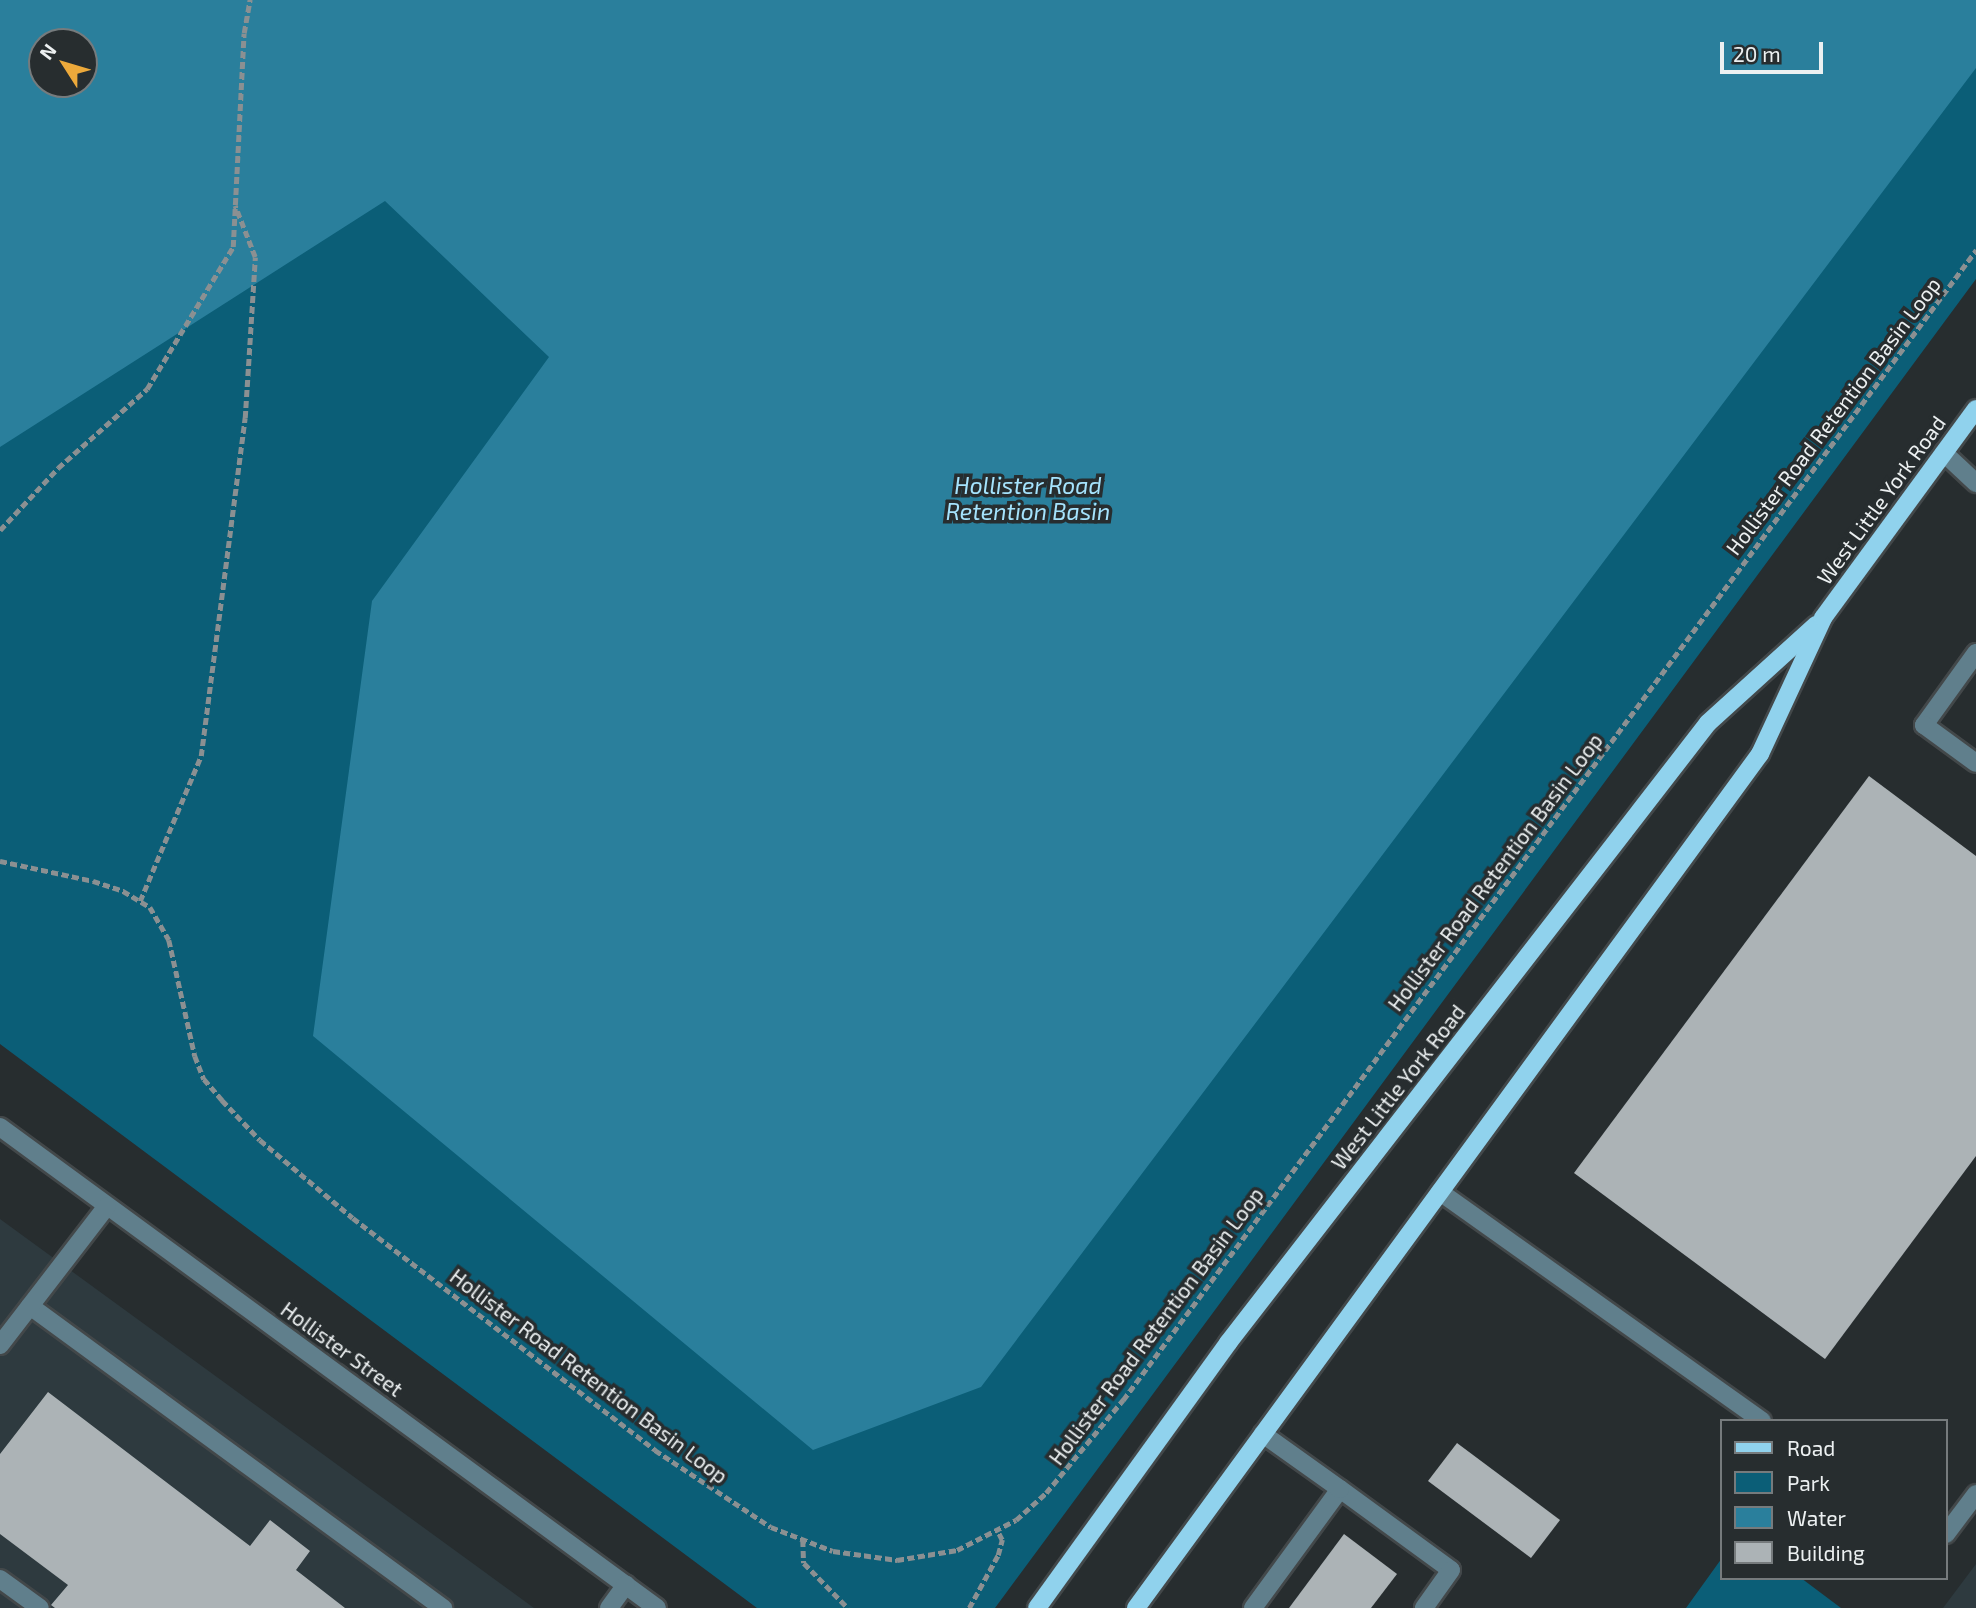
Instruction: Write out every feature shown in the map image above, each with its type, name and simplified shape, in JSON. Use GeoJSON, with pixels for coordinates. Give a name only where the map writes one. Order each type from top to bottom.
{"type":"FeatureCollection","features":[{"type":"Feature","properties":{"kind":"main road","name":"West Little York Road"},"geometry":{"type":"LineString","coordinates":[[1037,1608],[1228,1343],[1708,723],[1823,618],[1976,409]]}},
{"type":"Feature","properties":{"kind":"main road","name":"West Little York Road"},"geometry":{"type":"LineString","coordinates":[[1136,1608],[1760,754],[1823,618]]}},
{"type":"Feature","properties":{"kind":"street"},"geometry":{"type":"LineString","coordinates":[[1944,453],[1976,482]]}},
{"type":"Feature","properties":{"kind":"street"},"geometry":{"type":"LineString","coordinates":[[1976,653],[1924,725],[1976,763]]}},
{"type":"Feature","properties":{"kind":"street","name":"Hollister Street"},"geometry":{"type":"LineString","coordinates":[[0,1127],[657,1608]]}},
{"type":"Feature","properties":{"kind":"street"},"geometry":{"type":"LineString","coordinates":[[1440,1192],[1759,1419]]}},
{"type":"Feature","properties":{"kind":"street"},"geometry":{"type":"LineString","coordinates":[[0,1345],[107,1206]]}},
{"type":"Feature","properties":{"kind":"street"},"geometry":{"type":"LineString","coordinates":[[30,1306],[443,1608]]}},
{"type":"Feature","properties":{"kind":"street"},"geometry":{"type":"LineString","coordinates":[[1263,1434],[1451,1570],[1424,1608]]}},
{"type":"Feature","properties":{"kind":"street"},"geometry":{"type":"LineString","coordinates":[[1253,1608],[1340,1489]]}},
{"type":"Feature","properties":{"kind":"street"},"geometry":{"type":"LineString","coordinates":[[1948,1531],[1976,1494]]}},
{"type":"Feature","properties":{"kind":"street"},"geometry":{"type":"LineString","coordinates":[[0,1579],[40,1608]]}},
{"type":"Feature","properties":{"kind":"street"},"geometry":{"type":"LineString","coordinates":[[609,1608],[626,1585]]}},
{"type":"Feature","properties":{"kind":"path"},"geometry":{"type":"LineString","coordinates":[[0,530],[58,468],[147,389],[233,247],[244,33],[250,0]]}},
{"type":"Feature","properties":{"kind":"path"},"geometry":{"type":"LineString","coordinates":[[140,901],[201,756],[245,418],[255,257],[235,206]]}},
{"type":"Feature","properties":{"kind":"path","name":"Hollister Road Retention Basin Loop"},"geometry":{"type":"LineString","coordinates":[[0,861],[93,881],[150,907],[169,940],[204,1079],[260,1140],[353,1218],[655,1450],[771,1527],[833,1551],[897,1560],[957,1550],[997,1530],[1046,1493],[1123,1400],[1976,250]]}},
{"type":"Feature","properties":{"kind":"path"},"geometry":{"type":"LineString","coordinates":[[969,1608],[998,1555],[1002,1540],[997,1530]]}},
{"type":"Feature","properties":{"kind":"path"},"geometry":{"type":"LineString","coordinates":[[803,1540],[804,1563],[848,1608]]}},
{"type":"Feature","properties":{"kind":"shaded area"},"geometry":{"type":"Polygon","coordinates":[[[0,1219],[534,1608],[0,1608],[0,1219]]]}},
{"type":"Feature","properties":{"kind":"shaded area"},"geometry":{"type":"Polygon","coordinates":[[[1976,1564],[1976,1608],[1943,1608],[1976,1564]]]}},
{"type":"Feature","properties":{"kind":"green space","name":"Hollister Road Retention Basin"},"geometry":{"type":"Polygon","coordinates":[[[0,0],[1976,0],[1976,279],[995,1608],[757,1608],[0,1044],[0,0]]]}},
{"type":"Feature","properties":{"kind":"green space"},"geometry":{"type":"Polygon","coordinates":[[[1720,1561],[1720,1580],[1804,1580],[1841,1608],[1686,1608],[1720,1561]]]}},
{"type":"Feature","properties":{"kind":"water","name":"Hollister Road Retention Basin"},"geometry":{"type":"Polygon","coordinates":[[[0,0],[1976,0],[1976,68],[981,1387],[813,1450],[313,1036],[372,601],[549,357],[385,201],[0,447],[0,0]]]}},
{"type":"Feature","properties":{"kind":"building"},"geometry":{"type":"Polygon","coordinates":[[[1869,776],[1976,856],[1976,1156],[1825,1359],[1574,1173],[1869,776]]]}},
{"type":"Feature","properties":{"kind":"building"},"geometry":{"type":"Polygon","coordinates":[[[48,1392],[250,1546],[270,1520],[310,1551],[296,1570],[345,1608],[55,1608],[51,1605],[68,1585],[0,1534],[0,1454],[48,1392]]]}},
{"type":"Feature","properties":{"kind":"building"},"geometry":{"type":"Polygon","coordinates":[[[1457,1443],[1560,1520],[1531,1558],[1428,1481],[1457,1443]]]}},
{"type":"Feature","properties":{"kind":"building"},"geometry":{"type":"Polygon","coordinates":[[[1344,1534],[1397,1574],[1371,1608],[1289,1608],[1344,1534]]]}}]}
